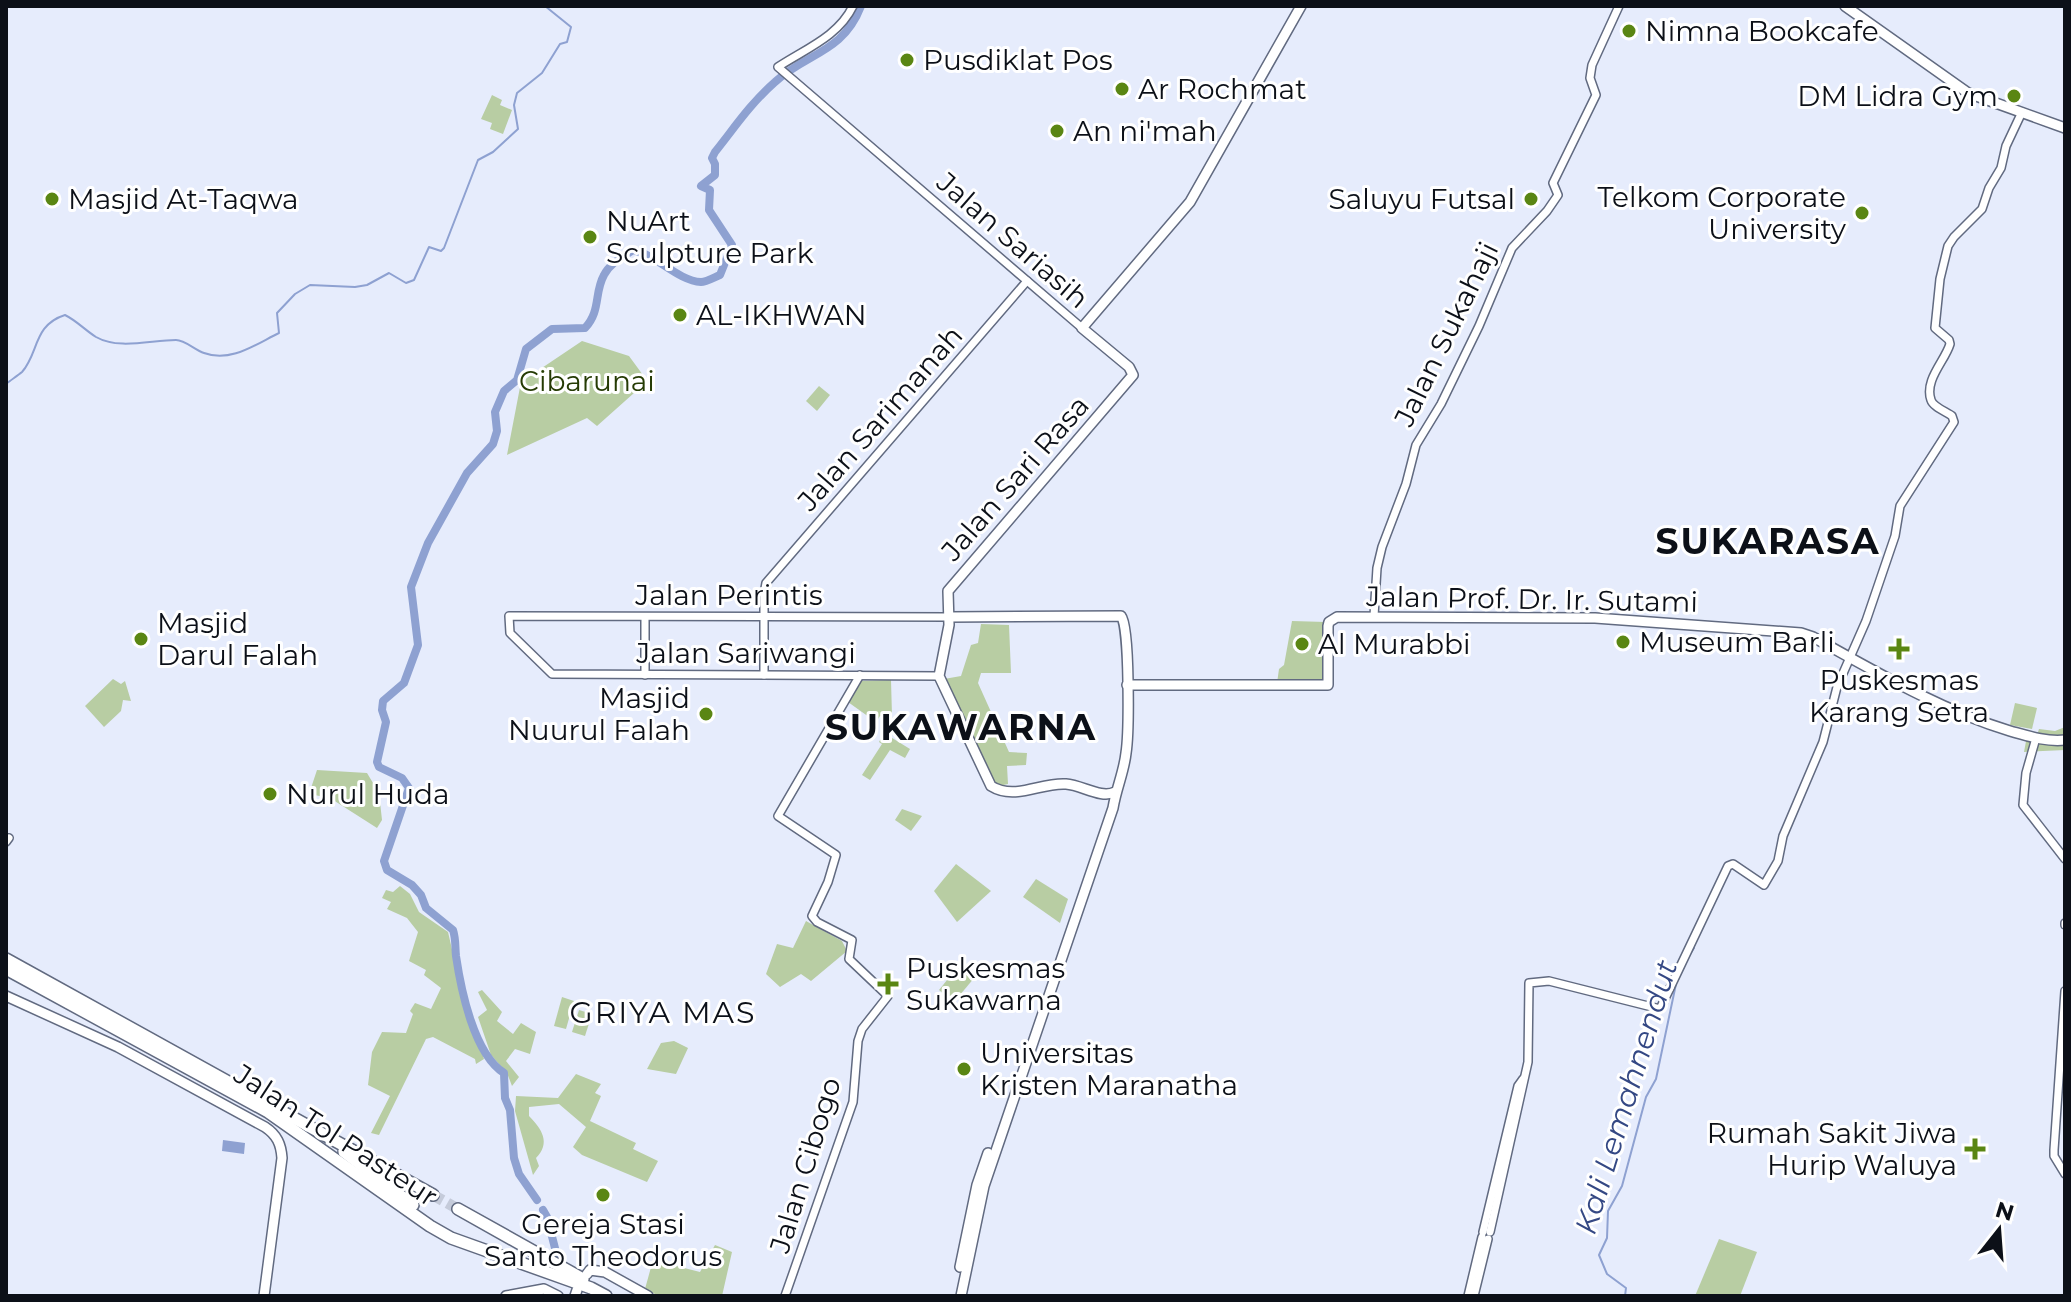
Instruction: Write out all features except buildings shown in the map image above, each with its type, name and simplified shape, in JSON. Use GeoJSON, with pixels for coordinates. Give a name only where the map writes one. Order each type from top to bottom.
{"type":"FeatureCollection","features":[{"type":"Feature","properties":{"kind":"highway","name":"Jalan Tol Pasteur"},"geometry":{"type":"LineString","coordinates":[[6,959],[433,1195]]}},
{"type":"Feature","properties":{"kind":"highway","name":"Jalan Tol Pasteur"},"geometry":{"type":"LineString","coordinates":[[6,969],[268,1112],[451,1238],[606,1296]]}},
{"type":"Feature","properties":{"kind":"highway"},"geometry":{"type":"LineString","coordinates":[[311,1127],[444,1228],[591,1276]]}},
{"type":"Feature","properties":{"kind":"highway","name":"Jalan Tol Pasteur"},"geometry":{"type":"LineString","coordinates":[[458,1209],[591,1276],[616,1296]]}},
{"type":"Feature","properties":{"kind":"main road"},"geometry":{"type":"LineString","coordinates":[[1082,328],[1187,207],[1301,6]]}},
{"type":"Feature","properties":{"kind":"main road"},"geometry":{"type":"LineString","coordinates":[[1845,6],[1964,91],[2065,128]]}},
{"type":"Feature","properties":{"kind":"main road","name":"Jalan Sariasih"},"geometry":{"type":"LineString","coordinates":[[1082,328],[1129,367],[1133,375]]}},
{"type":"Feature","properties":{"kind":"main road","name":"Jalan Sari Rasa"},"geometry":{"type":"LineString","coordinates":[[939,676],[949,617],[948,588],[1133,375]]}},
{"type":"Feature","properties":{"kind":"main road"},"geometry":{"type":"LineString","coordinates":[[949,617],[1121,616],[1126,630],[1127,685],[1127,748],[977,1185],[954,1296]]}},
{"type":"Feature","properties":{"kind":"main road","name":"Jalan Prof. Dr. Ir. Sutami"},"geometry":{"type":"LineString","coordinates":[[1127,685],[1328,685],[1329,622],[1337,617],[1595,618],[1776,630],[1813,637],[1909,690],[1974,719],[2036,738],[2063,742]]}},
{"type":"Feature","properties":{"kind":"main road"},"geometry":{"type":"LineString","coordinates":[[939,676],[991,786],[1013,792],[1069,784],[1111,794]]}},
{"type":"Feature","properties":{"kind":"main road"},"geometry":{"type":"LineString","coordinates":[[961,1296],[984,1186],[1113,808],[1111,794]]}},
{"type":"Feature","properties":{"kind":"main road"},"geometry":{"type":"LineString","coordinates":[[6,996],[140,1058],[265,1127],[274,1135],[280,1145],[281,1166],[264,1296]]}},
{"type":"Feature","properties":{"kind":"main road"},"geometry":{"type":"LineString","coordinates":[[591,1276],[648,1296]]}},
{"type":"Feature","properties":{"kind":"main road"},"geometry":{"type":"LineString","coordinates":[[506,1296],[536,1289],[555,1294]]}},
{"type":"Feature","properties":{"kind":"street","name":"Jalan Sariasih"},"geometry":{"type":"LineString","coordinates":[[853,6],[843,21],[783,71],[1082,328]]}},
{"type":"Feature","properties":{"kind":"street","name":"Jalan Sukahaji"},"geometry":{"type":"LineString","coordinates":[[1374,616],[1377,568],[1382,547],[1406,484],[1416,445],[1441,404],[1512,248],[1558,195],[1559,191],[1553,183],[1596,95],[1590,78],[1591,71],[1619,6]]}},
{"type":"Feature","properties":{"kind":"street"},"geometry":{"type":"LineString","coordinates":[[1471,1296],[1518,1086],[1525,1078],[1528,1062],[1529,983],[1556,982],[1657,1010],[1662,1007],[1676,971],[1728,866],[1733,864],[1764,885],[1778,861],[1780,844],[1823,742],[1834,697],[1895,536],[1900,506],[1954,422],[1949,413],[1933,404],[1931,399],[1933,378],[1950,344],[1935,328],[1942,264],[1951,240],[1982,209],[2022,112]]}},
{"type":"Feature","properties":{"kind":"street","name":"Jalan Sarimanah"},"geometry":{"type":"LineString","coordinates":[[764,616],[766,583],[1027,281]]}},
{"type":"Feature","properties":{"kind":"street","name":"Jalan Perintis"},"geometry":{"type":"LineString","coordinates":[[552,674],[510,633],[509,616],[949,617]]}},
{"type":"Feature","properties":{"kind":"street"},"geometry":{"type":"LineString","coordinates":[[764,616],[764,675]]}},
{"type":"Feature","properties":{"kind":"street"},"geometry":{"type":"LineString","coordinates":[[645,617],[645,675]]}},
{"type":"Feature","properties":{"kind":"street","name":"Jalan Sariwangi"},"geometry":{"type":"LineString","coordinates":[[552,674],[939,676]]}},
{"type":"Feature","properties":{"kind":"street","name":"Jalan Cibogo"},"geometry":{"type":"LineString","coordinates":[[785,1296],[853,1102],[861,1029],[888,996],[849,959],[852,940],[812,916],[828,882],[836,855],[778,816],[860,675]]}},
{"type":"Feature","properties":{"kind":"street"},"geometry":{"type":"LineString","coordinates":[[2036,738],[2026,773],[2023,805],[2065,859]]}},
{"type":"Feature","properties":{"kind":"street"},"geometry":{"type":"LineString","coordinates":[[2065,991],[2054,1156],[2065,1174]]}},
{"type":"Feature","properties":{"kind":"green space"},"geometry":{"type":"Polygon","coordinates":[[[492,95],[502,100],[500,105],[512,110],[503,134],[490,129],[492,123],[481,119],[492,95]]]}},
{"type":"Feature","properties":{"kind":"green space","name":"Cibarunai"},"geometry":{"type":"Polygon","coordinates":[[[582,341],[629,356],[651,386],[634,393],[597,426],[587,418],[507,455],[521,382],[582,341]]]}},
{"type":"Feature","properties":{"kind":"green space"},"geometry":{"type":"Polygon","coordinates":[[[819,386],[830,395],[817,411],[806,401],[819,386]]]}},
{"type":"Feature","properties":{"kind":"green space"},"geometry":{"type":"Polygon","coordinates":[[[1292,621],[1326,622],[1325,683],[1277,683],[1279,669],[1284,665],[1292,621]]]}},
{"type":"Feature","properties":{"kind":"green space"},"geometry":{"type":"Polygon","coordinates":[[[981,624],[1009,625],[1011,673],[981,673],[978,683],[1009,752],[1027,753],[1026,765],[1007,766],[1008,784],[999,786],[990,777],[944,679],[961,676],[971,645],[978,643],[981,624]]]}},
{"type":"Feature","properties":{"kind":"green space"},"geometry":{"type":"Polygon","coordinates":[[[113,679],[121,684],[125,681],[131,701],[123,700],[121,711],[104,727],[85,706],[113,679]]]}},
{"type":"Feature","properties":{"kind":"green space"},"geometry":{"type":"Polygon","coordinates":[[[891,680],[892,716],[880,716],[876,722],[848,702],[860,681],[891,680]]]}},
{"type":"Feature","properties":{"kind":"green space"},"geometry":{"type":"Polygon","coordinates":[[[2015,703],[2037,708],[2032,729],[2010,725],[2015,703]]]}},
{"type":"Feature","properties":{"kind":"green space"},"geometry":{"type":"Polygon","coordinates":[[[2065,727],[2065,750],[2024,752],[2027,736],[2036,738],[2039,729],[2055,731],[2065,727]]]}},
{"type":"Feature","properties":{"kind":"green space"},"geometry":{"type":"Polygon","coordinates":[[[884,733],[910,749],[905,758],[890,750],[870,780],[862,775],[882,744],[879,742],[884,733]]]}},
{"type":"Feature","properties":{"kind":"green space"},"geometry":{"type":"Polygon","coordinates":[[[317,770],[367,773],[379,793],[382,820],[377,828],[330,798],[309,794],[317,770]]]}},
{"type":"Feature","properties":{"kind":"green space"},"geometry":{"type":"Polygon","coordinates":[[[902,809],[922,816],[911,831],[895,820],[902,809]]]}},
{"type":"Feature","properties":{"kind":"green space"},"geometry":{"type":"Polygon","coordinates":[[[956,864],[991,891],[957,922],[934,891],[956,864]]]}},
{"type":"Feature","properties":{"kind":"green space"},"geometry":{"type":"Polygon","coordinates":[[[1036,879],[1068,899],[1060,923],[1023,897],[1036,879]]]}},
{"type":"Feature","properties":{"kind":"green space"},"geometry":{"type":"Polygon","coordinates":[[[400,886],[410,894],[419,912],[448,932],[463,997],[484,1059],[476,1064],[475,1059],[433,1037],[426,1039],[379,1135],[371,1133],[390,1096],[368,1085],[372,1052],[382,1032],[406,1033],[413,1014],[410,1011],[415,1003],[431,1009],[441,988],[424,975],[426,970],[409,961],[418,932],[407,918],[387,909],[391,902],[382,898],[386,890],[393,892],[400,886]]]}},
{"type":"Feature","properties":{"kind":"green space"},"geometry":{"type":"Polygon","coordinates":[[[806,921],[842,941],[847,951],[811,981],[801,974],[780,987],[766,974],[777,944],[793,948],[806,921]]]}},
{"type":"Feature","properties":{"kind":"green space"},"geometry":{"type":"Polygon","coordinates":[[[960,964],[975,977],[954,1002],[939,990],[960,964]]]}},
{"type":"Feature","properties":{"kind":"green space"},"geometry":{"type":"Polygon","coordinates":[[[482,990],[502,1012],[497,1021],[513,1034],[521,1023],[536,1032],[530,1054],[515,1049],[506,1061],[519,1077],[512,1086],[507,1073],[491,1055],[478,1017],[487,1010],[478,992],[482,990]]]}},
{"type":"Feature","properties":{"kind":"green space"},"geometry":{"type":"Polygon","coordinates":[[[562,997],[574,1001],[566,1029],[554,1026],[562,997]]]}},
{"type":"Feature","properties":{"kind":"green space"},"geometry":{"type":"Polygon","coordinates":[[[579,1010],[592,1014],[585,1036],[572,1032],[579,1010]]]}},
{"type":"Feature","properties":{"kind":"green space"},"geometry":{"type":"Polygon","coordinates":[[[674,1041],[688,1048],[676,1074],[647,1069],[661,1043],[674,1041]]]}},
{"type":"Feature","properties":{"kind":"green space"},"geometry":{"type":"Polygon","coordinates":[[[576,1074],[601,1084],[595,1093],[601,1096],[590,1121],[636,1143],[633,1149],[658,1161],[647,1182],[582,1155],[573,1147],[586,1127],[559,1104],[529,1107],[529,1116],[541,1131],[544,1142],[536,1158],[539,1166],[533,1175],[515,1111],[516,1096],[558,1098],[576,1074]]]}},
{"type":"Feature","properties":{"kind":"green space"},"geometry":{"type":"Polygon","coordinates":[[[1719,1239],[1757,1252],[1740,1296],[1695,1296],[1719,1239]]]}},
{"type":"Feature","properties":{"kind":"green space"},"geometry":{"type":"Polygon","coordinates":[[[715,1245],[732,1252],[722,1296],[659,1296],[645,1289],[653,1260],[700,1272],[715,1245]]]}},
{"type":"Feature","properties":{"kind":"water"},"geometry":{"type":"Polygon","coordinates":[[[223,1140],[245,1143],[244,1154],[222,1151],[223,1140]]]}},
{"type":"Feature","properties":{"kind":"waterway"},"geometry":{"type":"LineString","coordinates":[[6,384],[27,365],[47,325],[65,315],[105,341],[125,344],[176,340],[204,353],[224,356],[243,351],[279,333],[277,313],[295,294],[310,285],[355,287],[367,285],[389,273],[406,283],[414,280],[429,247],[441,251],[444,248],[478,160],[493,152],[518,129],[514,105],[517,93],[542,73],[560,44],[567,42],[571,27],[545,6]]}},
{"type":"Feature","properties":{"kind":"waterway"},"geometry":{"type":"LineString","coordinates":[[537,1200],[519,1174],[514,1158],[504,1073],[494,1064],[477,1037],[465,1003],[453,930],[426,908],[421,895],[412,885],[387,870],[384,861],[409,788],[402,778],[379,767],[377,762],[386,722],[383,701],[404,683],[418,645],[411,587],[428,543],[467,473],[493,444],[497,431],[495,412],[504,391],[517,380],[526,349],[552,329],[585,328],[593,315],[607,271],[633,250],[692,281],[703,282],[720,275],[732,245],[709,210],[710,190],[701,186],[715,175],[712,158],[715,152],[750,107],[775,82],[844,34],[861,6]]}},
{"type":"Feature","properties":{"kind":"waterway","name":"Kali Lemahnendut"},"geometry":{"type":"LineString","coordinates":[[1688,957],[1694,948]]}},
{"type":"Feature","properties":{"kind":"waterway","name":"Kali Lemahnendut"},"geometry":{"type":"LineString","coordinates":[[1625,1296],[1626,1288],[1607,1274],[1599,1255],[1607,1238],[1608,1211],[1622,1186],[1646,1097],[1656,1079],[1676,984]]}},
{"type":"Feature","properties":{"kind":"waterway"},"geometry":{"type":"LineString","coordinates":[[543,1210],[557,1256]]}},
{"type":"Feature","properties":{"kind":"tunnel"},"geometry":{"type":"LineString","coordinates":[[433,1195],[458,1209]]}},
{"type":"Feature","properties":{"kind":"place","name":"Nimna Bookcafe"},"geometry":{"type":"Point","coordinates":[1629,31]}},
{"type":"Feature","properties":{"kind":"place","name":"Pusdiklat Pos"},"geometry":{"type":"Point","coordinates":[907,60]}},
{"type":"Feature","properties":{"kind":"place","name":"Ar Rochmat"},"geometry":{"type":"Point","coordinates":[1122,89]}},
{"type":"Feature","properties":{"kind":"place","name":"DM Lidra Gym"},"geometry":{"type":"Point","coordinates":[2014,96]}},
{"type":"Feature","properties":{"kind":"place","name":"An ni'mah"},"geometry":{"type":"Point","coordinates":[1057,131]}},
{"type":"Feature","properties":{"kind":"place","name":"Masjid At-Taqwa"},"geometry":{"type":"Point","coordinates":[52,199]}},
{"type":"Feature","properties":{"kind":"place","name":"Saluyu Futsal"},"geometry":{"type":"Point","coordinates":[1531,199]}},
{"type":"Feature","properties":{"kind":"place","name":"Telkom Corporate University"},"geometry":{"type":"Point","coordinates":[1862,213]}},
{"type":"Feature","properties":{"kind":"place","name":"NuArt Sculpture Park"},"geometry":{"type":"Point","coordinates":[590,237]}},
{"type":"Feature","properties":{"kind":"place","name":"AL-IKHWAN"},"geometry":{"type":"Point","coordinates":[680,315]}},
{"type":"Feature","properties":{"kind":"place","name":"Masjid Darul Falah"},"geometry":{"type":"Point","coordinates":[141,639]}},
{"type":"Feature","properties":{"kind":"place","name":"Museum Barli"},"geometry":{"type":"Point","coordinates":[1623,642]}},
{"type":"Feature","properties":{"kind":"place","name":"Al Murabbi"},"geometry":{"type":"Point","coordinates":[1302,644]}},
{"type":"Feature","properties":{"kind":"place","name":"Puskesmas Karang Setra"},"geometry":{"type":"Point","coordinates":[1899,649]}},
{"type":"Feature","properties":{"kind":"place","name":"Masjid Nuurul Falah"},"geometry":{"type":"Point","coordinates":[706,714]}},
{"type":"Feature","properties":{"kind":"place","name":"Nurul Huda"},"geometry":{"type":"Point","coordinates":[270,794]}},
{"type":"Feature","properties":{"kind":"place","name":"Puskesmas Sukawarna"},"geometry":{"type":"Point","coordinates":[888,984]}},
{"type":"Feature","properties":{"kind":"place","name":"Universitas Kristen Maranatha"},"geometry":{"type":"Point","coordinates":[964,1069]}},
{"type":"Feature","properties":{"kind":"place","name":"Rumah Sakit Jiwa Hurip Waluya"},"geometry":{"type":"Point","coordinates":[1975,1149]}},
{"type":"Feature","properties":{"kind":"place","name":"Gereja Stasi Santo Theodorus"},"geometry":{"type":"Point","coordinates":[603,1195]}},
{"type":"Feature","properties":{"kind":"district","name":"SUKARASA"},"geometry":{"type":"Point","coordinates":[1768,541]}},
{"type":"Feature","properties":{"kind":"district","name":"SUKAWARNA"},"geometry":{"type":"Point","coordinates":[961,727]}},
{"type":"Feature","properties":{"kind":"district","name":"GRIYA MAS"},"geometry":{"type":"Point","coordinates":[663,1012]}}]}
